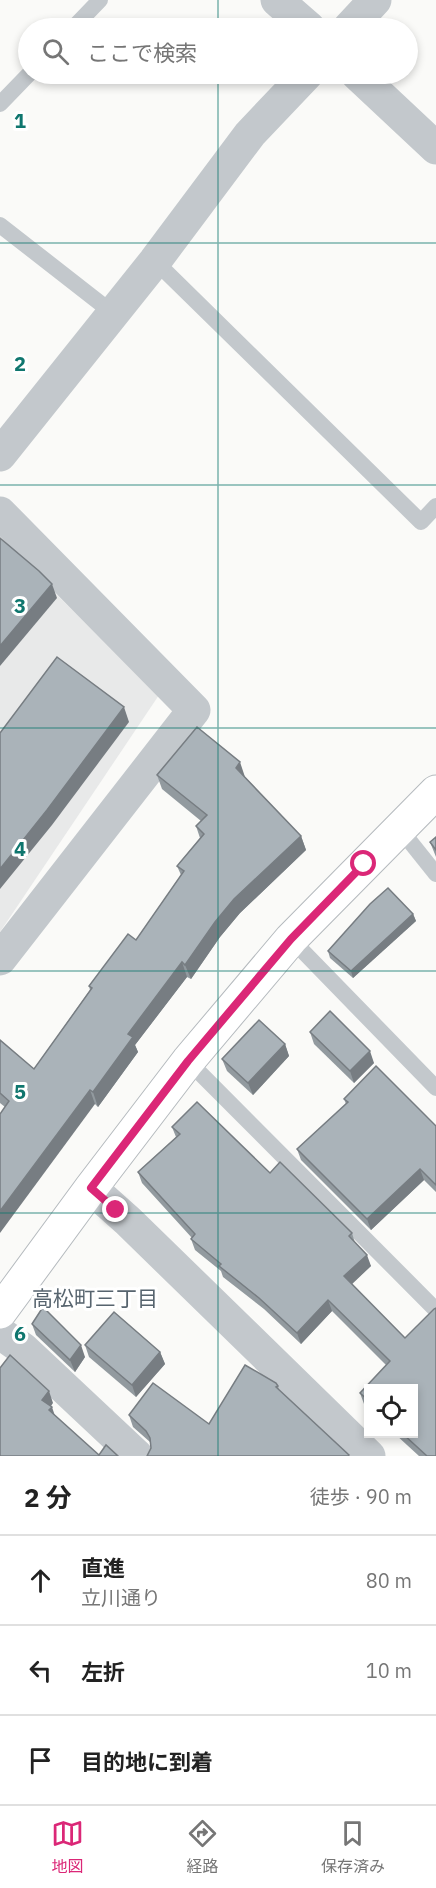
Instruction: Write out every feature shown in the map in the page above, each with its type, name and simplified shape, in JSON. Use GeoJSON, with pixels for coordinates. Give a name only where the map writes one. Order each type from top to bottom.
{"type":"FeatureCollection","features":[{"type":"Feature","properties":{"kind":"main road"},"geometry":{"type":"LineString","coordinates":[[0,1312],[188,1061],[291,939],[436,792]]}},
{"type":"Feature","properties":{"kind":"street"},"geometry":{"type":"LineString","coordinates":[[277,0],[298,18]]}},
{"type":"Feature","properties":{"kind":"street"},"geometry":{"type":"LineString","coordinates":[[358,18],[375,0]]}},
{"type":"Feature","properties":{"kind":"street"},"geometry":{"type":"LineString","coordinates":[[0,455],[114,314],[250,134],[298,84]]}},
{"type":"Feature","properties":{"kind":"street"},"geometry":{"type":"LineString","coordinates":[[368,84],[436,148]]}},
{"type":"Feature","properties":{"kind":"street"},"geometry":{"type":"LineString","coordinates":[[0,513],[194,710],[0,959]]}},
{"type":"Feature","properties":{"kind":"street"},"geometry":{"type":"LineString","coordinates":[[91,1188],[128,1221],[369,1456]]}},
{"type":"Feature","properties":{"kind":"street"},"geometry":{"type":"LineString","coordinates":[[0,1333],[23,1349],[137,1456]]}},
{"type":"Feature","properties":{"kind":"lane"},"geometry":{"type":"LineString","coordinates":[[83,18],[100,0]]}},
{"type":"Feature","properties":{"kind":"lane"},"geometry":{"type":"LineString","coordinates":[[0,104],[19,84]]}},
{"type":"Feature","properties":{"kind":"lane"},"geometry":{"type":"LineString","coordinates":[[0,225],[114,314]]}},
{"type":"Feature","properties":{"kind":"lane"},"geometry":{"type":"LineString","coordinates":[[155,261],[421,522],[436,506]]}},
{"type":"Feature","properties":{"kind":"lane"},"geometry":{"type":"LineString","coordinates":[[400,829],[436,874]]}},
{"type":"Feature","properties":{"kind":"lane"},"geometry":{"type":"LineString","coordinates":[[291,939],[436,1088]]}},
{"type":"Feature","properties":{"kind":"lane"},"geometry":{"type":"LineString","coordinates":[[188,1061],[436,1310]]}},
{"type":"Feature","properties":{"kind":"shaded area"},"geometry":{"type":"Polygon","coordinates":[[[0,539],[159,695],[0,932],[0,539]]]}},
{"type":"Feature","properties":{"kind":"building"},"geometry":{"type":"Polygon","coordinates":[[[0,538],[52,584],[0,646],[0,538]]]}},
{"type":"Feature","properties":{"kind":"building"},"geometry":{"type":"Polygon","coordinates":[[[57,657],[124,707],[0,869],[0,733],[57,657]]]}},
{"type":"Feature","properties":{"kind":"building"},"geometry":{"type":"Polygon","coordinates":[[[197,727],[240,762],[236,768],[301,836],[234,899],[185,965],[182,962],[128,1034],[133,1037],[93,1092],[90,1090],[0,1211],[0,1114],[9,1101],[0,1093],[0,1040],[34,1069],[92,988],[89,986],[128,934],[136,940],[184,871],[177,866],[204,834],[196,826],[207,815],[157,775],[197,727]]]}},
{"type":"Feature","properties":{"kind":"building"},"geometry":{"type":"Polygon","coordinates":[[[436,837],[436,850],[430,842],[436,837]]]}},
{"type":"Feature","properties":{"kind":"building"},"geometry":{"type":"Polygon","coordinates":[[[388,888],[413,914],[351,971],[328,951],[370,904],[388,888]]]}},
{"type":"Feature","properties":{"kind":"building"},"geometry":{"type":"Polygon","coordinates":[[[330,1011],[370,1051],[350,1071],[310,1032],[330,1011]]]}},
{"type":"Feature","properties":{"kind":"building"},"geometry":{"type":"Polygon","coordinates":[[[259,1020],[285,1044],[248,1083],[222,1059],[259,1020]]]}},
{"type":"Feature","properties":{"kind":"building"},"geometry":{"type":"Polygon","coordinates":[[[376,1066],[436,1126],[436,1185],[420,1169],[367,1219],[297,1149],[348,1102],[344,1099],[376,1066]]]}},
{"type":"Feature","properties":{"kind":"building"},"geometry":{"type":"Polygon","coordinates":[[[197,1102],[270,1173],[280,1162],[352,1233],[349,1236],[367,1255],[344,1276],[405,1338],[436,1308],[436,1456],[427,1456],[407,1438],[418,1438],[418,1384],[368,1384],[390,1361],[328,1300],[297,1333],[191,1239],[195,1234],[138,1172],[180,1134],[172,1127],[197,1102]]]}},
{"type":"Feature","properties":{"kind":"building"},"geometry":{"type":"Polygon","coordinates":[[[43,1307],[81,1345],[70,1360],[32,1324],[43,1307]]]}},
{"type":"Feature","properties":{"kind":"building"},"geometry":{"type":"Polygon","coordinates":[[[114,1312],[160,1352],[132,1385],[85,1345],[114,1312]]]}},
{"type":"Feature","properties":{"kind":"building"},"geometry":{"type":"Polygon","coordinates":[[[10,1355],[49,1391],[42,1400],[52,1407],[49,1410],[99,1455],[106,1445],[118,1456],[0,1456],[0,1368],[10,1355]]]}},
{"type":"Feature","properties":{"kind":"building"},"geometry":{"type":"Polygon","coordinates":[[[245,1365],[276,1383],[278,1386],[276,1387],[349,1455],[147,1456],[151,1448],[150,1438],[129,1415],[153,1383],[209,1424],[245,1365]]]}},
{"type":"Feature","properties":{"kind":"district","name":"高松町三丁目"},"geometry":{"type":"Point","coordinates":[95,1298]}},
{"type":"Feature","properties":{"kind":"route"},"geometry":{"type":"LineString","coordinates":[[116,1210],[91,1188],[188,1061],[291,939],[364,864]]}}]}
